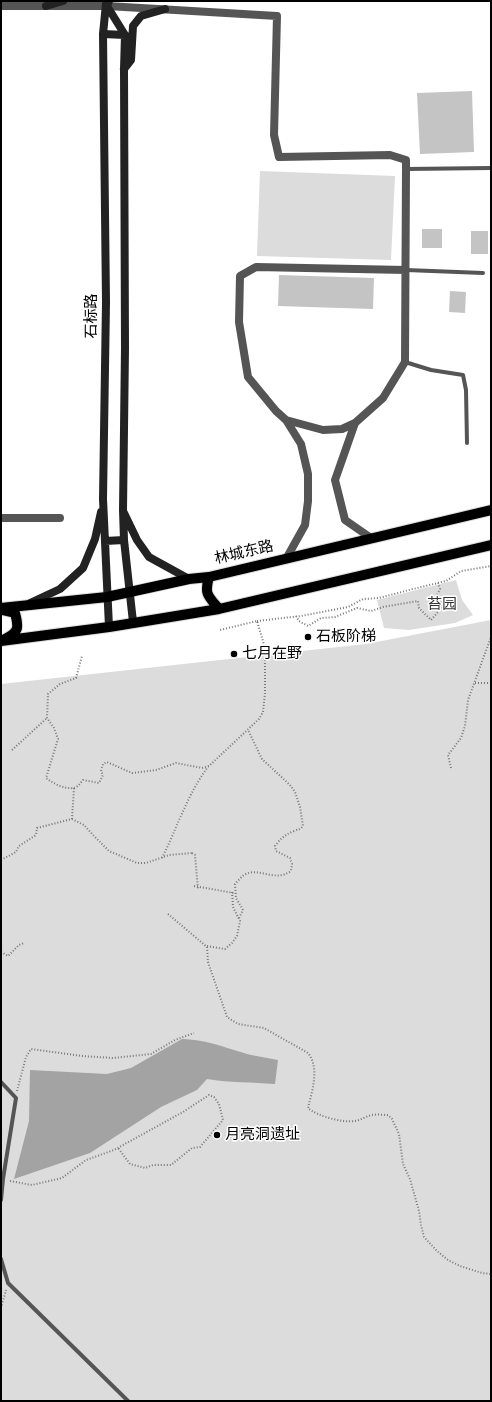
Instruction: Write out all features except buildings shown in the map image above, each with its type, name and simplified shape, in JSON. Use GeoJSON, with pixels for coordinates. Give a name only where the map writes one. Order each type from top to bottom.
{"type":"FeatureCollection","features":[{"type":"Feature","properties":{"kind":"main road"},"geometry":{"type":"LineString","coordinates":[[46,6],[63,1]]}},
{"type":"Feature","properties":{"kind":"main road"},"geometry":{"type":"LineString","coordinates":[[107,3],[126,34],[124,69],[125,348],[123,510],[124,540],[133,622]]}},
{"type":"Feature","properties":{"kind":"main road","name":"石标路"},"geometry":{"type":"LineString","coordinates":[[107,3],[103,34],[106,302],[104,499],[109,627]]}},
{"type":"Feature","properties":{"kind":"main road"},"geometry":{"type":"LineString","coordinates":[[124,69],[131,60],[133,26],[141,16],[165,9]]}},
{"type":"Feature","properties":{"kind":"main road"},"geometry":{"type":"LineString","coordinates":[[103,34],[126,34]]}},
{"type":"Feature","properties":{"kind":"main road"},"geometry":{"type":"LineString","coordinates":[[24,606],[60,589],[83,568],[95,539],[104,499]]}},
{"type":"Feature","properties":{"kind":"main road"},"geometry":{"type":"LineString","coordinates":[[123,510],[137,540],[149,558],[189,579]]}},
{"type":"Feature","properties":{"kind":"main road","name":"林城东路"},"geometry":{"type":"LineString","coordinates":[[1,609],[107,597],[189,579],[209,577],[491,510]]}},
{"type":"Feature","properties":{"kind":"main road"},"geometry":{"type":"LineString","coordinates":[[105,541],[124,540]]}},
{"type":"Feature","properties":{"kind":"main road"},"geometry":{"type":"LineString","coordinates":[[1,641],[109,627],[219,609],[491,545]]}},
{"type":"Feature","properties":{"kind":"main road"},"geometry":{"type":"LineString","coordinates":[[209,577],[206,588],[207,595],[219,609]]}},
{"type":"Feature","properties":{"kind":"main road"},"geometry":{"type":"LineString","coordinates":[[1,609],[15,613],[18,624],[14,634],[1,641]]}},
{"type":"Feature","properties":{"kind":"street"},"geometry":{"type":"LineString","coordinates":[[1,6],[46,6],[107,3],[165,9],[277,16],[274,135],[279,157],[390,155],[406,160],[405,362],[383,398],[354,423],[342,429],[322,430],[286,420]]}},
{"type":"Feature","properties":{"kind":"street"},"geometry":{"type":"LineString","coordinates":[[286,558],[305,525],[308,501],[308,474],[301,444],[286,420],[276,411],[248,377],[239,322],[240,276],[256,267],[406,270]]}},
{"type":"Feature","properties":{"kind":"street"},"geometry":{"type":"LineString","coordinates":[[354,423],[335,480],[344,520],[372,538]]}},
{"type":"Feature","properties":{"kind":"street"},"geometry":{"type":"LineString","coordinates":[[1,518],[60,518]]}},
{"type":"Feature","properties":{"kind":"lane"},"geometry":{"type":"LineString","coordinates":[[406,169],[491,168]]}},
{"type":"Feature","properties":{"kind":"lane"},"geometry":{"type":"LineString","coordinates":[[406,270],[483,273]]}},
{"type":"Feature","properties":{"kind":"lane"},"geometry":{"type":"LineString","coordinates":[[405,362],[431,370],[463,375],[466,390],[467,443]]}},
{"type":"Feature","properties":{"kind":"lane"},"geometry":{"type":"LineString","coordinates":[[1,1082],[16,1098],[1,1200]]}},
{"type":"Feature","properties":{"kind":"lane"},"geometry":{"type":"LineString","coordinates":[[1,1259],[8,1283],[128,1401]]}},
{"type":"Feature","properties":{"kind":"path"},"geometry":{"type":"LineString","coordinates":[[220,630],[257,620],[296,616],[348,607],[363,599],[379,598],[446,581],[461,572],[491,566]]}},
{"type":"Feature","properties":{"kind":"path"},"geometry":{"type":"LineString","coordinates":[[296,616],[299,621],[308,626],[321,618],[335,617],[357,608],[371,611],[383,607],[418,601],[419,608],[431,620],[442,605],[437,595],[440,589],[438,583]]}},
{"type":"Feature","properties":{"kind":"path"},"geometry":{"type":"LineString","coordinates":[[162,858],[201,776],[209,766],[260,719],[263,712],[265,693],[265,648],[257,620]]}},
{"type":"Feature","properties":{"kind":"path"},"geometry":{"type":"LineString","coordinates":[[451,768],[448,755],[461,738],[465,726],[468,700],[491,637]]}},
{"type":"Feature","properties":{"kind":"path"},"geometry":{"type":"LineString","coordinates":[[82,656],[76,678],[60,684],[48,694],[47,718],[54,728],[58,739],[46,778],[53,783],[74,788],[83,780],[99,783],[103,775],[101,771],[103,764],[107,762],[132,773],[156,770],[176,763],[202,768],[209,766]]}},
{"type":"Feature","properties":{"kind":"path"},"geometry":{"type":"LineString","coordinates":[[475,682],[491,683]]}},
{"type":"Feature","properties":{"kind":"path"},"geometry":{"type":"LineString","coordinates":[[12,750],[47,718]]}},
{"type":"Feature","properties":{"kind":"path"},"geometry":{"type":"LineString","coordinates":[[239,918],[243,910],[236,898],[235,884],[245,874],[260,872],[277,876],[285,875],[290,871],[292,864],[290,858],[276,851],[275,846],[280,840],[295,830],[300,830],[303,826],[300,807],[295,792],[290,785],[262,759],[248,730]]}},
{"type":"Feature","properties":{"kind":"path"},"geometry":{"type":"LineString","coordinates":[[72,819],[74,788]]}},
{"type":"Feature","properties":{"kind":"path"},"geometry":{"type":"LineString","coordinates":[[1,860],[16,852],[19,846],[36,835],[37,828],[72,819],[84,825],[92,836],[109,851],[137,863],[146,863],[175,855],[192,853],[194,855],[198,887]]}},
{"type":"Feature","properties":{"kind":"path"},"geometry":{"type":"LineString","coordinates":[[194,886],[232,892],[233,906],[240,921],[237,936],[227,948],[215,948],[204,944]]}},
{"type":"Feature","properties":{"kind":"path"},"geometry":{"type":"LineString","coordinates":[[168,914],[207,947],[208,962],[227,1017],[238,1024],[264,1028],[308,1053],[312,1058],[315,1070],[308,1108],[312,1112],[335,1119],[354,1121],[373,1115],[388,1115],[392,1119],[399,1134],[403,1164],[410,1180],[419,1211],[424,1237],[448,1260],[460,1266],[482,1273],[491,1274]]}},
{"type":"Feature","properties":{"kind":"path"},"geometry":{"type":"LineString","coordinates":[[1,952],[8,956],[19,945],[24,943]]}},
{"type":"Feature","properties":{"kind":"path"},"geometry":{"type":"LineString","coordinates":[[16,1098],[26,1057],[31,1049],[82,1056],[113,1058],[151,1054],[175,1040],[194,1033]]}},
{"type":"Feature","properties":{"kind":"path"},"geometry":{"type":"LineString","coordinates":[[3,1179],[32,1185],[62,1178],[86,1160],[118,1148],[183,1112],[209,1095],[214,1097],[218,1104],[223,1118],[219,1127],[211,1133],[207,1141],[200,1147],[192,1148],[171,1165],[145,1168],[130,1164],[118,1148]]}},
{"type":"Feature","properties":{"kind":"path"},"geometry":{"type":"LineString","coordinates":[[1,1308],[8,1283]]}},
{"type":"Feature","properties":{"kind":"green space"},"geometry":{"type":"Polygon","coordinates":[[[260,171],[395,176],[391,260],[257,256],[260,171]]]}},
{"type":"Feature","properties":{"kind":"green space","name":"苔园"},"geometry":{"type":"Polygon","coordinates":[[[456,580],[462,600],[473,615],[455,623],[409,630],[384,628],[377,600],[456,580]]]}},
{"type":"Feature","properties":{"kind":"green space"},"geometry":{"type":"Polygon","coordinates":[[[491,620],[491,1401],[1,1401],[1,684],[366,644],[491,620]]]}},
{"type":"Feature","properties":{"kind":"shaded area"},"geometry":{"type":"Polygon","coordinates":[[[182,1039],[209,1043],[251,1055],[278,1060],[275,1084],[207,1079],[197,1090],[161,1107],[90,1153],[14,1179],[29,1121],[30,1070],[107,1074],[131,1068],[182,1039]]]}},
{"type":"Feature","properties":{"kind":"place","name":"石板阶梯"},"geometry":{"type":"Point","coordinates":[308,637]}},
{"type":"Feature","properties":{"kind":"place","name":"七月在野"},"geometry":{"type":"Point","coordinates":[234,654]}},
{"type":"Feature","properties":{"kind":"place","name":"月亮洞遗址"},"geometry":{"type":"Point","coordinates":[217,1135]}}]}
